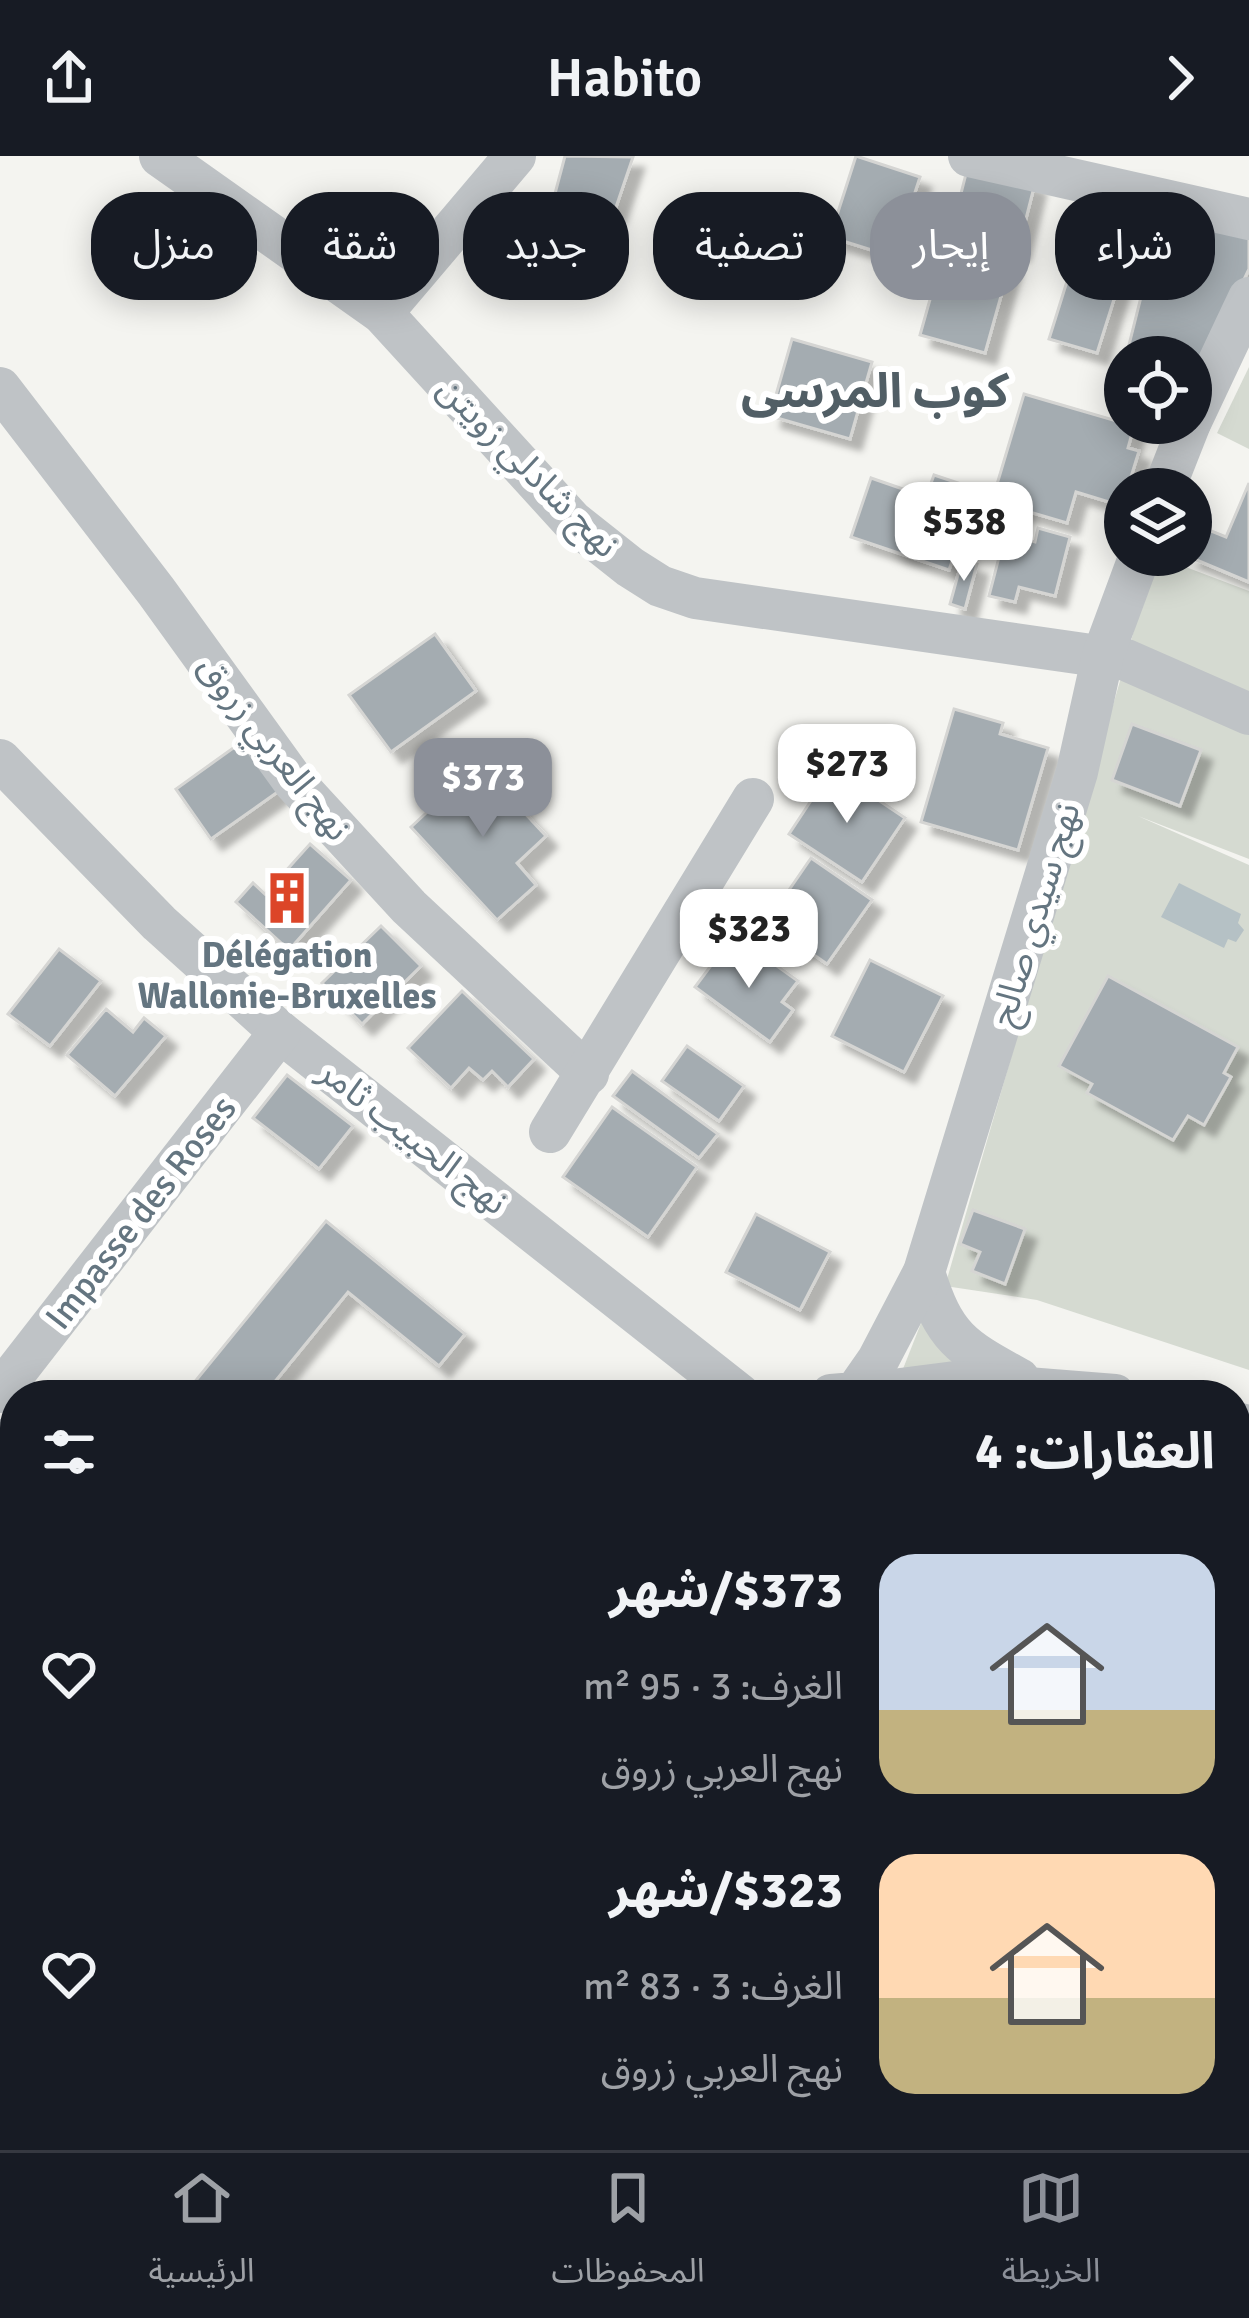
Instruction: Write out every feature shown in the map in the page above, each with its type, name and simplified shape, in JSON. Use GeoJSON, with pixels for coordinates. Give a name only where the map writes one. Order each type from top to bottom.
{"type":"FeatureCollection","features":[{"type":"Feature","properties":{"kind":"street","name":"نهج شادلي زويتن"},"geometry":{"type":"LineString","coordinates":[[160,156],[382,314],[572,521],[660,586],[694,598],[1126,660],[1249,714]]}},
{"type":"Feature","properties":{"kind":"street"},"geometry":{"type":"LineString","coordinates":[[382,314],[515,156]]}},
{"type":"Feature","properties":{"kind":"street"},"geometry":{"type":"LineString","coordinates":[[969,156],[1249,219]]}},
{"type":"Feature","properties":{"kind":"street"},"geometry":{"type":"LineString","coordinates":[[1212,377],[1249,298]]}},
{"type":"Feature","properties":{"kind":"street","name":"نهج العربي زروق"},"geometry":{"type":"LineString","coordinates":[[6,413],[141,572],[294,782],[409,907],[588,1074]]}},
{"type":"Feature","properties":{"kind":"street","name":"نهج سيدي صالح"},"geometry":{"type":"LineString","coordinates":[[860,1380],[878,1360],[924,1272],[1077,772],[1102,656],[1132,576]]}},
{"type":"Feature","properties":{"kind":"street","name":"نهج الحبيب ثامر"},"geometry":{"type":"LineString","coordinates":[[0,760],[159,923],[280,1032],[732,1380]]}},
{"type":"Feature","properties":{"kind":"street"},"geometry":{"type":"LineString","coordinates":[[550,1132],[753,799]]}},
{"type":"Feature","properties":{"kind":"street","name":"Impasse des Roses"},"geometry":{"type":"LineString","coordinates":[[9,1380],[280,1032]]}},
{"type":"Feature","properties":{"kind":"street"},"geometry":{"type":"LineString","coordinates":[[924,1272],[938,1314],[965,1350],[1021,1380]]}},
{"type":"Feature","properties":{"kind":"shaded area"},"geometry":{"type":"Polygon","coordinates":[[[1249,367],[1249,449],[1217,433],[1249,367]]]}},
{"type":"Feature","properties":{"kind":"shaded area"},"geometry":{"type":"Polygon","coordinates":[[[1148,576],[1209,576],[1249,591],[1249,697],[1130,645],[1148,576]]]}},
{"type":"Feature","properties":{"kind":"shaded area"},"geometry":{"type":"Polygon","coordinates":[[[1122,674],[1249,729],[1249,859],[1138,816],[1249,865],[1249,1370],[1037,1300],[945,1286],[1122,674]]]}},
{"type":"Feature","properties":{"kind":"shaded area"},"geometry":{"type":"Polygon","coordinates":[[[1179,883],[1241,914],[1238,923],[1244,930],[1236,942],[1228,939],[1224,948],[1161,917],[1179,883]]]}},
{"type":"Feature","properties":{"kind":"shaded area"},"geometry":{"type":"Polygon","coordinates":[[[925,1313],[961,1364],[901,1374],[925,1313]]]}},
{"type":"Feature","properties":{"kind":"building"},"geometry":{"type":"Polygon","coordinates":[[[565,156],[633,157],[621,192],[555,192],[565,156]]]}},
{"type":"Feature","properties":{"kind":"building"},"geometry":{"type":"Polygon","coordinates":[[[856,156],[920,177],[915,192],[870,192],[870,250],[846,242],[844,192],[856,156]]]}},
{"type":"Feature","properties":{"kind":"building"},"geometry":{"type":"Polygon","coordinates":[[[968,166],[1035,183],[1031,199],[1031,192],[961,192],[968,166]]]}},
{"type":"Feature","properties":{"kind":"building"},"geometry":{"type":"Polygon","coordinates":[[[1215,218],[1249,227],[1249,269],[1212,347],[1212,336],[1131,336],[1140,300],[1215,300],[1215,218]]]}},
{"type":"Feature","properties":{"kind":"building"},"geometry":{"type":"Polygon","coordinates":[[[930,300],[1000,300],[985,353],[920,335],[930,300]]]}},
{"type":"Feature","properties":{"kind":"building"},"geometry":{"type":"Polygon","coordinates":[[[1061,300],[1114,300],[1097,353],[1049,339],[1061,300]]]}},
{"type":"Feature","properties":{"kind":"building"},"geometry":{"type":"Polygon","coordinates":[[[792,339],[872,362],[850,439],[770,416],[792,339]]]}},
{"type":"Feature","properties":{"kind":"building"},"geometry":{"type":"Polygon","coordinates":[[[1024,394],[1104,417],[1104,444],[1129,444],[1128,448],[1139,451],[1134,468],[1104,468],[1104,501],[1076,492],[1067,523],[992,501],[1024,394]]]}},
{"type":"Feature","properties":{"kind":"building"},"geometry":{"type":"Polygon","coordinates":[[[934,475],[976,489],[949,570],[851,537],[871,478],[926,497],[934,475]]]}},
{"type":"Feature","properties":{"kind":"building"},"geometry":{"type":"Polygon","coordinates":[[[1249,483],[1249,582],[1212,566],[1212,531],[1226,537],[1249,483]]]}},
{"type":"Feature","properties":{"kind":"building"},"geometry":{"type":"Polygon","coordinates":[[[1038,528],[1070,537],[1055,596],[1019,587],[1015,602],[989,596],[1005,534],[1035,542],[1038,528]]]}},
{"type":"Feature","properties":{"kind":"building"},"geometry":{"type":"Polygon","coordinates":[[[962,560],[977,564],[965,609],[950,604],[962,560]]]}},
{"type":"Feature","properties":{"kind":"building"},"geometry":{"type":"Polygon","coordinates":[[[435,634],[476,691],[391,752],[349,695],[435,634]]]}},
{"type":"Feature","properties":{"kind":"building"},"geometry":{"type":"Polygon","coordinates":[[[954,709],[1003,723],[1000,734],[1048,748],[1018,850],[921,822],[954,709]]]}},
{"type":"Feature","properties":{"kind":"building"},"geometry":{"type":"Polygon","coordinates":[[[1132,724],[1201,750],[1180,806],[1112,780],[1132,724]]]}},
{"type":"Feature","properties":{"kind":"building","name":"Délégation Wallonie-Bruxelles"},"geometry":{"type":"Polygon","coordinates":[[[243,741],[279,791],[211,839],[176,789],[243,741]]]}},
{"type":"Feature","properties":{"kind":"building"},"geometry":{"type":"Polygon","coordinates":[[[479,764],[546,836],[517,863],[536,885],[497,920],[411,827],[479,764]]]}},
{"type":"Feature","properties":{"kind":"building"},"geometry":{"type":"Polygon","coordinates":[[[832,769],[905,818],[862,882],[789,834],[832,769]]]}},
{"type":"Feature","properties":{"kind":"building","name":"Délégation Wallonie-Bruxelles"},"geometry":{"type":"Polygon","coordinates":[[[310,844],[351,880],[289,950],[236,902],[253,883],[265,894],[310,844]]]}},
{"type":"Feature","properties":{"kind":"building"},"geometry":{"type":"Polygon","coordinates":[[[811,858],[872,900],[827,964],[767,922],[811,858]]]}},
{"type":"Feature","properties":{"kind":"building"},"geometry":{"type":"Polygon","coordinates":[[[381,926],[421,966],[362,1024],[322,983],[381,926]]]}},
{"type":"Feature","properties":{"kind":"building"},"geometry":{"type":"Polygon","coordinates":[[[727,944],[757,965],[763,956],[798,981],[782,1002],[793,1010],[770,1042],[695,987],[727,944]]]}},
{"type":"Feature","properties":{"kind":"building"},"geometry":{"type":"Polygon","coordinates":[[[59,949],[101,981],[50,1046],[8,1014],[59,949]]]}},
{"type":"Feature","properties":{"kind":"building"},"geometry":{"type":"Polygon","coordinates":[[[870,960],[943,996],[904,1072],[832,1036],[870,960]]]}},
{"type":"Feature","properties":{"kind":"building"},"geometry":{"type":"Polygon","coordinates":[[[1108,976],[1238,1047],[1224,1073],[1231,1077],[1204,1125],[1188,1116],[1173,1140],[1087,1093],[1092,1084],[1059,1066],[1108,976]]]}},
{"type":"Feature","properties":{"kind":"building"},"geometry":{"type":"Polygon","coordinates":[[[462,991],[534,1059],[508,1087],[492,1071],[483,1080],[469,1068],[451,1088],[408,1048],[462,991]]]}},
{"type":"Feature","properties":{"kind":"building"},"geometry":{"type":"Polygon","coordinates":[[[106,1009],[133,1032],[144,1018],[166,1036],[115,1096],[67,1055],[106,1009]]]}},
{"type":"Feature","properties":{"kind":"building"},"geometry":{"type":"Polygon","coordinates":[[[687,1046],[744,1086],[719,1121],[662,1081],[687,1046]]]}},
{"type":"Feature","properties":{"kind":"building"},"geometry":{"type":"Polygon","coordinates":[[[632,1071],[718,1134],[699,1158],[613,1096],[632,1071]]]}},
{"type":"Feature","properties":{"kind":"building"},"geometry":{"type":"Polygon","coordinates":[[[287,1075],[353,1126],[319,1169],[253,1118],[287,1075]]]}},
{"type":"Feature","properties":{"kind":"building"},"geometry":{"type":"Polygon","coordinates":[[[612,1107],[697,1167],[648,1237],[563,1177],[612,1107]]]}},
{"type":"Feature","properties":{"kind":"building"},"geometry":{"type":"Polygon","coordinates":[[[973,1210],[1025,1229],[1005,1284],[972,1271],[980,1252],[960,1244],[973,1210]]]}},
{"type":"Feature","properties":{"kind":"building"},"geometry":{"type":"Polygon","coordinates":[[[756,1214],[830,1252],[800,1310],[726,1272],[756,1214]]]}},
{"type":"Feature","properties":{"kind":"building"},"geometry":{"type":"Polygon","coordinates":[[[326,1221],[465,1334],[439,1366],[348,1292],[276,1380],[196,1380],[326,1221]]]}},
{"type":"Feature","properties":{"kind":"place","name":"Délégation Wallonie-Bruxelles"},"geometry":{"type":"Point","coordinates":[287,898]}},
{"type":"Feature","properties":{"kind":"district","name":"كوب المرسى"},"geometry":{"type":"Point","coordinates":[875,390]}}]}
